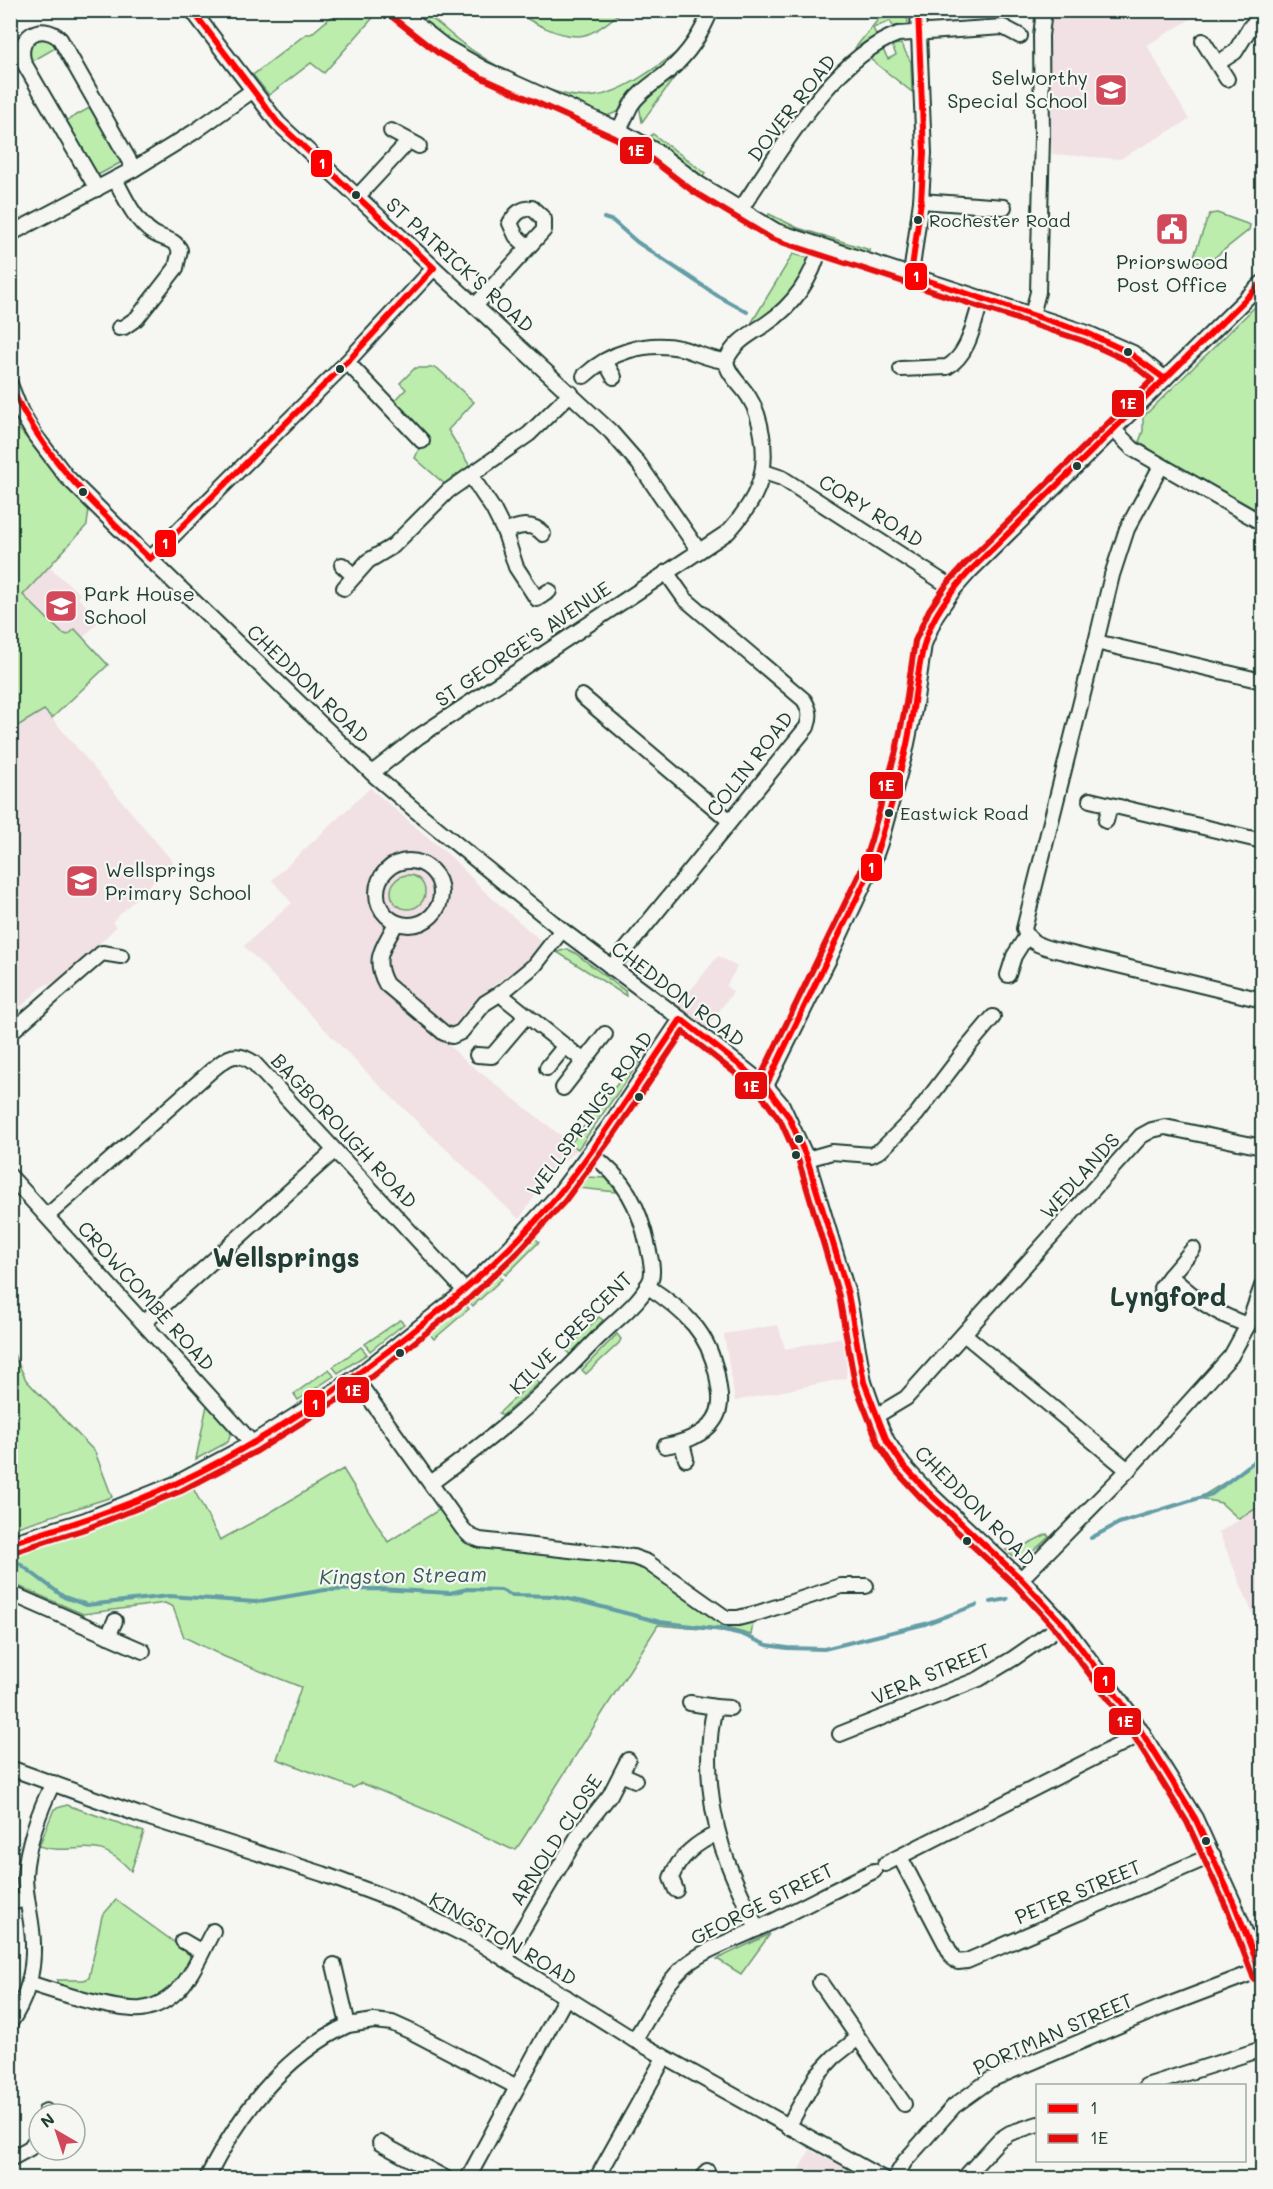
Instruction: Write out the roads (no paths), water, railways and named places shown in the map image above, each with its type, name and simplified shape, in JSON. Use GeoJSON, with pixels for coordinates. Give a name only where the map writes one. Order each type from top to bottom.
{"type":"FeatureCollection","features":[{"type":"Feature","properties":{"kind":"street","name":"ST PATRICK'S ROAD"},"geometry":{"type":"LineString","coordinates":[[192,10],[278,123],[611,432],[639,464],[699,551]]}},
{"type":"Feature","properties":{"kind":"street"},"geometry":{"type":"LineString","coordinates":[[398,10],[444,46],[486,70],[619,130],[656,151],[699,184],[776,231],[1087,333],[1133,353],[1165,379]]}},
{"type":"Feature","properties":{"kind":"street"},"geometry":{"type":"LineString","coordinates":[[619,130],[632,104],[647,87],[689,52],[702,32],[711,10]]}},
{"type":"Feature","properties":{"kind":"street"},"geometry":{"type":"LineString","coordinates":[[911,275],[921,201],[923,107],[918,10]]}},
{"type":"Feature","properties":{"kind":"street"},"geometry":{"type":"LineString","coordinates":[[1032,315],[1038,292],[1042,138],[1041,36],[1044,10]]}},
{"type":"Feature","properties":{"kind":"street"},"geometry":{"type":"LineString","coordinates":[[1218,63],[1235,52],[1251,26],[1263,18]]}},
{"type":"Feature","properties":{"kind":"street","name":"DOVER ROAD"},"geometry":{"type":"LineString","coordinates":[[740,210],[787,139],[841,73],[861,54],[884,39],[898,34],[1003,27],[1020,36]]}},
{"type":"Feature","properties":{"kind":"street"},"geometry":{"type":"LineString","coordinates":[[97,189],[24,63],[21,55],[22,47],[32,34],[43,30],[53,32],[60,39],[134,169]]}},
{"type":"Feature","properties":{"kind":"street"},"geometry":{"type":"LineString","coordinates":[[1203,41],[1227,79]]}},
{"type":"Feature","properties":{"kind":"street"},"geometry":{"type":"LineString","coordinates":[[10,234],[134,169],[194,132],[252,91]]}},
{"type":"Feature","properties":{"kind":"street"},"geometry":{"type":"LineString","coordinates":[[357,197],[414,144],[391,131]]}},
{"type":"Feature","properties":{"kind":"street"},"geometry":{"type":"LineString","coordinates":[[116,179],[139,219],[153,233],[175,241],[180,250],[176,268],[137,318],[124,327],[118,328]]}},
{"type":"Feature","properties":{"kind":"street"},"geometry":{"type":"LineString","coordinates":[[921,201],[1004,207]]}},
{"type":"Feature","properties":{"kind":"street"},"geometry":{"type":"LineString","coordinates":[[764,472],[765,457],[760,420],[742,386],[730,374],[726,360],[739,341],[767,324],[791,303],[810,277],[820,246]]}},
{"type":"Feature","properties":{"kind":"street"},"geometry":{"type":"LineString","coordinates":[[475,306],[528,247]]}},
{"type":"Feature","properties":{"kind":"street"},"geometry":{"type":"LineString","coordinates":[[150,560],[347,362],[434,268]]}},
{"type":"Feature","properties":{"kind":"street"},"geometry":{"type":"LineString","coordinates":[[766,1086],[849,916],[880,843],[905,753],[924,644],[936,615],[954,589],[976,564],[1263,283]]}},
{"type":"Feature","properties":{"kind":"street"},"geometry":{"type":"LineString","coordinates":[[901,369],[947,367],[960,357],[969,340],[982,298]]}},
{"type":"Feature","properties":{"kind":"street"},"geometry":{"type":"LineString","coordinates":[[584,376],[605,360],[622,352],[649,347],[682,349],[716,360],[726,360]]}},
{"type":"Feature","properties":{"kind":"street"},"geometry":{"type":"LineString","coordinates":[[605,360],[614,377]]}},
{"type":"Feature","properties":{"kind":"street"},"geometry":{"type":"LineString","coordinates":[[347,362],[422,441]]}},
{"type":"Feature","properties":{"kind":"street","name":"CHEDDON ROAD"},"geometry":{"type":"LineString","coordinates":[[10,384],[21,412],[49,455],[74,484],[372,773],[562,930],[766,1086],[789,1117],[807,1159],[848,1293],[864,1382],[887,1441],[903,1465],[928,1492],[1021,1579],[1063,1624],[1143,1733],[1195,1818],[1213,1855],[1261,1973]]}},
{"type":"Feature","properties":{"kind":"street"},"geometry":{"type":"LineString","coordinates":[[344,588],[368,561],[393,546],[448,491],[530,434],[571,393]]}},
{"type":"Feature","properties":{"kind":"street"},"geometry":{"type":"LineString","coordinates":[[1114,430],[1133,449],[1263,523]]}},
{"type":"Feature","properties":{"kind":"street"},"geometry":{"type":"LineString","coordinates":[[1161,466],[1127,530],[1112,575],[1024,929],[1026,936],[1042,946],[1263,1000]]}},
{"type":"Feature","properties":{"kind":"street","name":"ST GEORGE'S AVENUE"},"geometry":{"type":"LineString","coordinates":[[372,773],[418,737],[728,532],[757,492],[764,472]]}},
{"type":"Feature","properties":{"kind":"street","name":"CORY ROAD"},"geometry":{"type":"LineString","coordinates":[[764,472],[783,478],[954,589]]}},
{"type":"Feature","properties":{"kind":"street"},"geometry":{"type":"LineString","coordinates":[[471,476],[493,509],[505,533],[516,567],[537,599],[549,591]]}},
{"type":"Feature","properties":{"kind":"street"},"geometry":{"type":"LineString","coordinates":[[505,533],[511,529],[529,526],[537,527],[543,534]]}},
{"type":"Feature","properties":{"kind":"street"},"geometry":{"type":"LineString","coordinates":[[342,565],[354,576]]}},
{"type":"Feature","properties":{"kind":"street","name":"COLIN ROAD"},"geometry":{"type":"LineString","coordinates":[[611,968],[807,727],[810,717],[809,708],[804,700],[685,599],[666,572]]}},
{"type":"Feature","properties":{"kind":"street"},"geometry":{"type":"LineString","coordinates":[[1096,642],[1263,681]]}},
{"type":"Feature","properties":{"kind":"street"},"geometry":{"type":"LineString","coordinates":[[582,696],[730,821]]}},
{"type":"Feature","properties":{"kind":"street"},"geometry":{"type":"LineString","coordinates":[[1090,800],[1263,841]]}},
{"type":"Feature","properties":{"kind":"street"},"geometry":{"type":"LineString","coordinates":[[1106,821],[1110,805]]}},
{"type":"Feature","properties":{"kind":"street"},"geometry":{"type":"LineString","coordinates":[[410,860],[421,862],[429,867],[441,885],[439,905],[426,921],[416,925],[396,923],[380,908],[376,897],[381,876],[389,867],[399,862],[410,860]]}},
{"type":"Feature","properties":{"kind":"street"},"geometry":{"type":"LineString","coordinates":[[396,923],[379,953],[381,974],[386,984],[444,1033],[456,1035],[485,1003],[535,965],[562,930]]}},
{"type":"Feature","properties":{"kind":"street"},"geometry":{"type":"LineString","coordinates":[[1008,975],[1014,956],[1026,936]]}},
{"type":"Feature","properties":{"kind":"street"},"geometry":{"type":"LineString","coordinates":[[10,1033],[102,953],[121,956]]}},
{"type":"Feature","properties":{"kind":"street"},"geometry":{"type":"LineString","coordinates":[[501,993],[526,1016],[584,1060]]}},
{"type":"Feature","properties":{"kind":"street"},"geometry":{"type":"LineString","coordinates":[[477,1055],[492,1056],[526,1016]]}},
{"type":"Feature","properties":{"kind":"street"},"geometry":{"type":"LineString","coordinates":[[807,1159],[832,1152],[871,1155],[881,1150],[916,1115],[993,1017]]}},
{"type":"Feature","properties":{"kind":"street","name":"WELLSPRINGS ROAD"},"geometry":{"type":"LineString","coordinates":[[10,1543],[85,1520],[177,1483],[252,1443],[355,1378],[465,1291],[558,1195],[590,1153],[681,1019]]}},
{"type":"Feature","properties":{"kind":"street"},"geometry":{"type":"LineString","coordinates":[[563,1088],[605,1034]]}},
{"type":"Feature","properties":{"kind":"street"},"geometry":{"type":"LineString","coordinates":[[547,1068],[565,1046]]}},
{"type":"Feature","properties":{"kind":"street","name":"BAGBOROUGH ROAD"},"geometry":{"type":"LineString","coordinates":[[47,1216],[229,1056],[239,1056],[254,1062],[465,1291]]}},
{"type":"Feature","properties":{"kind":"street","name":"WEDLANDS"},"geometry":{"type":"LineString","coordinates":[[876,1416],[906,1398],[1117,1162],[1146,1133],[1165,1127],[1263,1147]]}},
{"type":"Feature","properties":{"kind":"street"},"geometry":{"type":"LineString","coordinates":[[144,1323],[334,1151]]}},
{"type":"Feature","properties":{"kind":"street","name":"KILVE CRESCENT"},"geometry":{"type":"LineString","coordinates":[[431,1483],[465,1458],[560,1377],[626,1311],[652,1277],[652,1265],[643,1225],[635,1202],[626,1187],[590,1153]]}},
{"type":"Feature","properties":{"kind":"street","name":"CROWCOMBE ROAD"},"geometry":{"type":"LineString","coordinates":[[10,1176],[252,1443]]}},
{"type":"Feature","properties":{"kind":"street"},"geometry":{"type":"LineString","coordinates":[[1161,1288],[1193,1249]]}},
{"type":"Feature","properties":{"kind":"street"},"geometry":{"type":"LineString","coordinates":[[1170,1276],[1209,1308],[1227,1318],[1248,1325]]}},
{"type":"Feature","properties":{"kind":"street"},"geometry":{"type":"LineString","coordinates":[[647,1286],[661,1295],[694,1325],[714,1358],[720,1404],[714,1420],[703,1432],[682,1443],[666,1446]]}},
{"type":"Feature","properties":{"kind":"street"},"geometry":{"type":"LineString","coordinates":[[1021,1579],[1128,1470],[1231,1356],[1248,1325],[1263,1286]]}},
{"type":"Feature","properties":{"kind":"street"},"geometry":{"type":"LineString","coordinates":[[964,1334],[1128,1470]]}},
{"type":"Feature","properties":{"kind":"street"},"geometry":{"type":"LineString","coordinates":[[355,1378],[470,1536],[480,1540],[633,1557],[647,1562],[726,1618],[738,1618],[758,1613],[841,1586],[866,1586]]}},
{"type":"Feature","properties":{"kind":"street"},"geometry":{"type":"LineString","coordinates":[[682,1443],[686,1459]]}},
{"type":"Feature","properties":{"kind":"street"},"geometry":{"type":"LineString","coordinates":[[10,1593],[143,1651]]}},
{"type":"Feature","properties":{"kind":"street"},"geometry":{"type":"LineString","coordinates":[[108,1636],[116,1621]]}},
{"type":"Feature","properties":{"kind":"street","name":"VERA STREET"},"geometry":{"type":"LineString","coordinates":[[840,1734],[979,1679],[1063,1624]]}},
{"type":"Feature","properties":{"kind":"street"},"geometry":{"type":"LineString","coordinates":[[690,1703],[730,1708]]}},
{"type":"Feature","properties":{"kind":"street"},"geometry":{"type":"LineString","coordinates":[[715,1707],[711,1722],[710,1760],[717,1834],[728,1865],[757,1929]]}},
{"type":"Feature","properties":{"kind":"street","name":"GEORGE STREET"},"geometry":{"type":"LineString","coordinates":[[634,2040],[660,1998],[685,1966],[715,1947],[757,1929],[1143,1733]]}},
{"type":"Feature","properties":{"kind":"street","name":"ARNOLD CLOSE"},"geometry":{"type":"LineString","coordinates":[[505,1959],[566,1854],[610,1795],[628,1760]]}},
{"type":"Feature","properties":{"kind":"street","name":"KINGSTON ROAD"},"geometry":{"type":"LineString","coordinates":[[10,1768],[137,1814],[323,1874],[398,1902],[467,1936],[664,2058],[882,2178]]}},
{"type":"Feature","properties":{"kind":"street","name":"ARNOLD CLOSE"},"geometry":{"type":"LineString","coordinates":[[621,1774],[635,1780]]}},
{"type":"Feature","properties":{"kind":"street"},"geometry":{"type":"LineString","coordinates":[[10,2023],[25,1997],[29,1983],[33,1944],[27,1899],[26,1861],[53,1783]]}},
{"type":"Feature","properties":{"kind":"street"},"geometry":{"type":"LineString","coordinates":[[676,1890],[671,1878],[675,1868],[703,1839],[717,1834]]}},
{"type":"Feature","properties":{"kind":"street","name":"PETER STREET"},"geometry":{"type":"LineString","coordinates":[[900,1857],[953,1958],[958,1962],[967,1961],[1213,1855]]}},
{"type":"Feature","properties":{"kind":"street"},"geometry":{"type":"LineString","coordinates":[[10,1903],[27,1899]]}},
{"type":"Feature","properties":{"kind":"street"},"geometry":{"type":"LineString","coordinates":[[29,1983],[108,2005],[142,2009],[159,2004],[174,1994],[187,1978],[213,1930]]}},
{"type":"Feature","properties":{"kind":"street"},"geometry":{"type":"LineString","coordinates":[[183,1941],[202,1952]]}},
{"type":"Feature","properties":{"kind":"street"},"geometry":{"type":"LineString","coordinates":[[334,1965],[348,2025]]}},
{"type":"Feature","properties":{"kind":"street","name":"PORTMAN STREET"},"geometry":{"type":"LineString","coordinates":[[895,2178],[905,2161],[954,2106],[990,2080],[1160,2008],[1261,1973]]}},
{"type":"Feature","properties":{"kind":"street"},"geometry":{"type":"LineString","coordinates":[[820,1982],[904,2104]]}},
{"type":"Feature","properties":{"kind":"street"},"geometry":{"type":"LineString","coordinates":[[468,2178],[566,1997]]}},
{"type":"Feature","properties":{"kind":"street"},"geometry":{"type":"LineString","coordinates":[[207,2178],[253,2103],[281,2070],[326,2035],[348,2025],[374,2021],[392,2023],[517,2087]]}},
{"type":"Feature","properties":{"kind":"street"},"geometry":{"type":"LineString","coordinates":[[788,2127],[817,2075],[834,2057],[858,2038]]}},
{"type":"Feature","properties":{"kind":"street"},"geometry":{"type":"LineString","coordinates":[[1149,2084],[1263,2049]]}},
{"type":"Feature","properties":{"kind":"street"},"geometry":{"type":"LineString","coordinates":[[597,2178],[664,2058]]}},
{"type":"Feature","properties":{"kind":"street"},"geometry":{"type":"LineString","coordinates":[[964,2178],[999,2140],[1010,2133],[1036,2125]]}},
{"type":"Feature","properties":{"kind":"street"},"geometry":{"type":"LineString","coordinates":[[380,2143],[445,2178]]}},
{"type":"Feature","properties":{"kind":"street"},"geometry":{"type":"LineString","coordinates":[[10,2159],[27,2150]]}},
{"type":"Feature","properties":{"kind":"waterway"},"geometry":{"type":"LineString","coordinates":[[604,218],[613,221],[637,242],[718,296],[747,312]]}},
{"type":"Feature","properties":{"kind":"waterway","name":"Kingston Stream"},"geometry":{"type":"LineString","coordinates":[[1091,1538],[1119,1523],[1212,1494],[1256,1460],[1262,1452]]}},
{"type":"Feature","properties":{"kind":"waterway","name":"Kingston Stream"},"geometry":{"type":"LineString","coordinates":[[12,1558],[64,1597],[87,1605],[169,1596],[255,1602],[325,1590],[379,1589],[450,1593],[467,1589],[501,1590],[511,1595],[553,1596],[583,1602],[660,1622],[724,1630],[741,1634],[767,1645],[787,1648],[824,1649],[925,1624],[976,1605]]}},
{"type":"Feature","properties":{"kind":"waterway","name":"Kingston Stream"},"geometry":{"type":"LineString","coordinates":[[991,1602],[1007,1599]]}},
{"type":"Feature","properties":{"kind":"place","name":"Selworthy Special School"},"geometry":{"type":"Point","coordinates":[1111,90]}},
{"type":"Feature","properties":{"kind":"place","name":"Rochester Road"},"geometry":{"type":"Point","coordinates":[918,220]}},
{"type":"Feature","properties":{"kind":"place","name":"Priorswood Post Office"},"geometry":{"type":"Point","coordinates":[1172,229]}},
{"type":"Feature","properties":{"kind":"place","name":"Park House School"},"geometry":{"type":"Point","coordinates":[61,606]}},
{"type":"Feature","properties":{"kind":"place","name":"Eastwick Road"},"geometry":{"type":"Point","coordinates":[889,813]}},
{"type":"Feature","properties":{"kind":"place","name":"Wellsprings Primary School"},"geometry":{"type":"Point","coordinates":[82,881]}},
{"type":"Feature","properties":{"kind":"district","name":"Wellsprings"},"geometry":{"type":"Point","coordinates":[286,1258]}},
{"type":"Feature","properties":{"kind":"district","name":"Lyngford"},"geometry":{"type":"Point","coordinates":[1168,1297]}}]}
